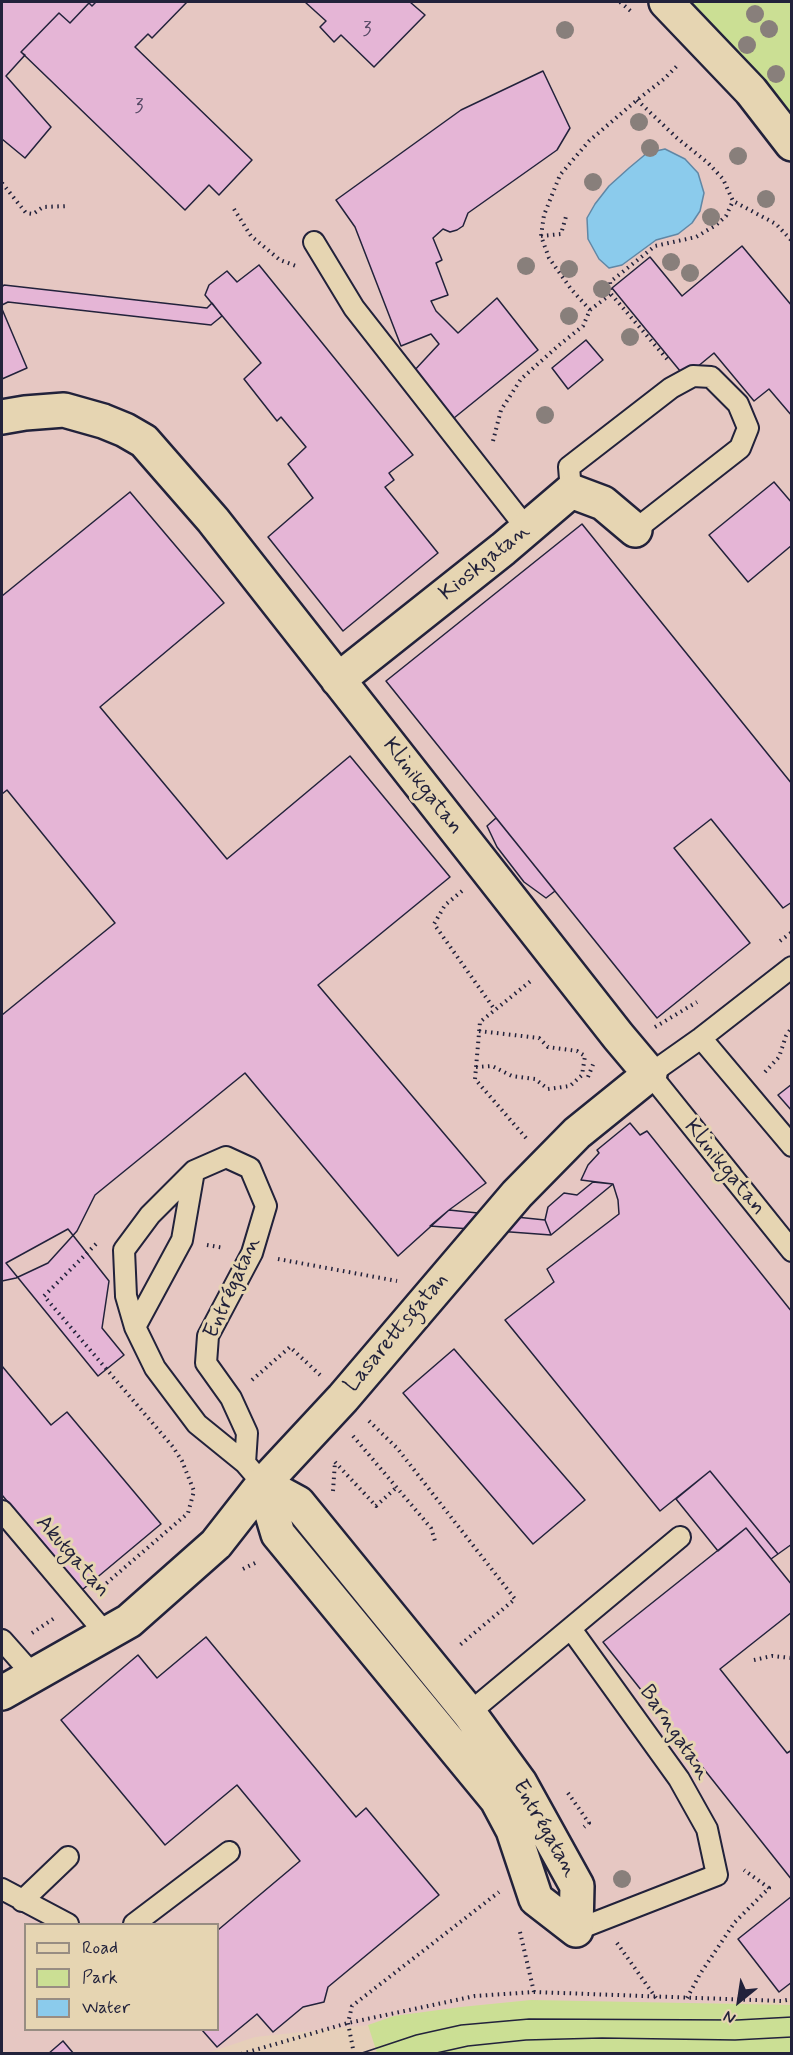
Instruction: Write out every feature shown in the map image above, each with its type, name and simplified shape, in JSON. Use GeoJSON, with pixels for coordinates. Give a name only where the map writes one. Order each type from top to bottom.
{"type":"FeatureCollection","features":[{"type":"Feature","properties":{"kind":"street"},"geometry":{"type":"LineString","coordinates":[[666,2],[751,92],[792,144]]}},
{"type":"Feature","properties":{"kind":"street","name":"Klinikgatan"},"geometry":{"type":"LineString","coordinates":[[2,417],[25,412],[64,410],[114,426],[144,441],[213,520],[650,1074]]}},
{"type":"Feature","properties":{"kind":"street"},"geometry":{"type":"LineString","coordinates":[[571,491],[603,503],[635,530]]}},
{"type":"Feature","properties":{"kind":"street","name":"Kioskgatan"},"geometry":{"type":"LineString","coordinates":[[338,680],[571,491]]}},
{"type":"Feature","properties":{"kind":"street","name":"Lasarettsgatan"},"geometry":{"type":"LineString","coordinates":[[2,1693],[129,1621],[216,1544],[254,1474],[343,1398],[471,1246],[545,1165],[577,1133],[650,1074]]}},
{"type":"Feature","properties":{"kind":"street","name":"Entrégatan"},"geometry":{"type":"LineString","coordinates":[[254,1474],[298,1503],[469,1713],[520,1783],[577,1886],[576,1930]]}},
{"type":"Feature","properties":{"kind":"street","name":"Entrégatan"},"geometry":{"type":"LineString","coordinates":[[254,1474],[278,1534],[497,1800],[513,1830],[536,1899],[576,1930]]}},
{"type":"Feature","properties":{"kind":"lane"},"geometry":{"type":"LineString","coordinates":[[314,242],[354,308],[527,529]]}},
{"type":"Feature","properties":{"kind":"lane"},"geometry":{"type":"LineString","coordinates":[[571,491],[569,467],[671,388],[693,376],[711,377],[738,404],[748,428],[740,448],[635,530]]}},
{"type":"Feature","properties":{"kind":"lane","name":"Lasarettsgatan"},"geometry":{"type":"LineString","coordinates":[[650,1074],[701,1038],[792,967]]}},
{"type":"Feature","properties":{"kind":"lane"},"geometry":{"type":"LineString","coordinates":[[701,1038],[792,1146]]}},
{"type":"Feature","properties":{"kind":"lane","name":"Klinikgatan"},"geometry":{"type":"LineString","coordinates":[[650,1074],[792,1251]]}},
{"type":"Feature","properties":{"kind":"lane","name":"Entrégatan"},"geometry":{"type":"LineString","coordinates":[[226,1157],[250,1168],[266,1206],[252,1253],[208,1336],[206,1363],[231,1398],[247,1433],[254,1474],[197,1424],[155,1368],[135,1327],[126,1296],[124,1250],[150,1215],[194,1171],[226,1157]]}},
{"type":"Feature","properties":{"kind":"lane"},"geometry":{"type":"LineString","coordinates":[[135,1327],[182,1240],[194,1171]]}},
{"type":"Feature","properties":{"kind":"lane","name":"Akutgatan"},"geometry":{"type":"LineString","coordinates":[[2,1511],[106,1634]]}},
{"type":"Feature","properties":{"kind":"lane"},"geometry":{"type":"LineString","coordinates":[[469,1713],[680,1537]]}},
{"type":"Feature","properties":{"kind":"lane","name":"Barngatan"},"geometry":{"type":"LineString","coordinates":[[571,1629],[679,1779],[707,1829],[717,1875]]}},
{"type":"Feature","properties":{"kind":"lane"},"geometry":{"type":"LineString","coordinates":[[5,1644],[33,1675]]}},
{"type":"Feature","properties":{"kind":"lane"},"geometry":{"type":"LineString","coordinates":[[135,1923],[229,1852]]}},
{"type":"Feature","properties":{"kind":"lane"},"geometry":{"type":"LineString","coordinates":[[22,1901],[68,1857]]}},
{"type":"Feature","properties":{"kind":"lane"},"geometry":{"type":"LineString","coordinates":[[576,1930],[717,1875]]}},
{"type":"Feature","properties":{"kind":"lane"},"geometry":{"type":"LineString","coordinates":[[2,1889],[66,1923]]}},
{"type":"Feature","properties":{"kind":"path"},"geometry":{"type":"LineString","coordinates":[[590,310],[571,290],[549,258],[541,236],[544,215],[560,175],[590,141],[664,79],[702,41]]}},
{"type":"Feature","properties":{"kind":"path"},"geometry":{"type":"LineString","coordinates":[[637,100],[676,138],[708,163],[723,179],[732,201],[776,224],[792,241]]}},
{"type":"Feature","properties":{"kind":"path"},"geometry":{"type":"LineString","coordinates":[[2,183],[26,213],[33,214],[43,207],[68,206]]}},
{"type":"Feature","properties":{"kind":"path"},"geometry":{"type":"LineString","coordinates":[[685,381],[611,294],[610,282],[655,246],[696,237],[716,225],[726,216],[732,201]]}},
{"type":"Feature","properties":{"kind":"path"},"geometry":{"type":"LineString","coordinates":[[234,209],[251,236],[280,260],[336,278]]}},
{"type":"Feature","properties":{"kind":"path"},"geometry":{"type":"LineString","coordinates":[[541,236],[561,234],[567,213]]}},
{"type":"Feature","properties":{"kind":"path"},"geometry":{"type":"LineString","coordinates":[[489,481],[488,461],[501,410],[521,379],[583,326],[590,310],[611,294]]}},
{"type":"Feature","properties":{"kind":"path"},"geometry":{"type":"LineString","coordinates":[[465,888],[445,905],[434,924],[495,1011]]}},
{"type":"Feature","properties":{"kind":"path"},"geometry":{"type":"LineString","coordinates":[[529,1143],[475,1079],[480,1022],[537,975]]}},
{"type":"Feature","properties":{"kind":"path"},"geometry":{"type":"LineString","coordinates":[[476,1067],[492,1066],[512,1076],[535,1079],[548,1089],[570,1086],[582,1075],[585,1056],[577,1051],[549,1047],[539,1038],[479,1031]]}},
{"type":"Feature","properties":{"kind":"path"},"geometry":{"type":"LineString","coordinates":[[586,1083],[594,1061]]}},
{"type":"Feature","properties":{"kind":"path"},"geometry":{"type":"LineString","coordinates":[[5,1644],[97,1592],[188,1513],[194,1491],[182,1461],[173,1447],[44,1296]]}},
{"type":"Feature","properties":{"kind":"path"},"geometry":{"type":"LineString","coordinates":[[231,1398],[290,1347],[343,1398]]}},
{"type":"Feature","properties":{"kind":"path"},"geometry":{"type":"LineString","coordinates":[[347,1445],[368,1420],[397,1448],[515,1599],[460,1645]]}},
{"type":"Feature","properties":{"kind":"path"},"geometry":{"type":"LineString","coordinates":[[353,1437],[431,1528],[435,1540]]}},
{"type":"Feature","properties":{"kind":"path"},"geometry":{"type":"LineString","coordinates":[[341,1453],[335,1462],[376,1506],[397,1487]]}},
{"type":"Feature","properties":{"kind":"path"},"geometry":{"type":"LineString","coordinates":[[754,1660],[772,1656],[792,1658]]}},
{"type":"Feature","properties":{"kind":"path"},"geometry":{"type":"LineString","coordinates":[[687,1998],[700,1974],[735,1922],[769,1888],[746,1869],[717,1875]]}},
{"type":"Feature","properties":{"kind":"path"},"geometry":{"type":"LineString","coordinates":[[354,2054],[348,2023],[352,2006],[500,1892]]}},
{"type":"Feature","properties":{"kind":"path"},"geometry":{"type":"LineString","coordinates":[[576,1930],[611,1935],[656,1998]]}},
{"type":"Feature","properties":{"kind":"path"},"geometry":{"type":"LineString","coordinates":[[241,2054],[348,2023],[475,1996],[534,1992],[656,1998],[781,2001],[792,1999]]}},
{"type":"Feature","properties":{"kind":"shaded area"},"geometry":{"type":"Polygon","coordinates":[[[2,2],[666,2],[791,144],[791,1999],[695,2004],[531,2000],[394,2016],[368,2025],[255,2037],[207,2053],[2,2054],[2,2]]]}},
{"type":"Feature","properties":{"kind":"green space"},"geometry":{"type":"Polygon","coordinates":[[[666,2],[791,2],[791,144],[666,2]]]}},
{"type":"Feature","properties":{"kind":"green space"},"geometry":{"type":"Polygon","coordinates":[[[531,2000],[791,2005],[791,2053],[377,2053],[368,2025],[394,2016],[531,2000]]]}},
{"type":"Feature","properties":{"kind":"water"},"geometry":{"type":"Polygon","coordinates":[[[665,149],[685,159],[698,173],[704,193],[700,211],[692,223],[678,234],[656,240],[622,265],[609,268],[599,259],[588,239],[587,218],[609,186],[629,168],[647,153],[665,149]]]}},
{"type":"Feature","properties":{"kind":"building"},"geometry":{"type":"Polygon","coordinates":[[[2,2],[96,2],[92,6],[89,3],[70,23],[59,13],[21,52],[25,55],[6,76],[51,127],[25,158],[2,139],[2,2]]]}},
{"type":"Feature","properties":{"kind":"building"},"geometry":{"type":"Polygon","coordinates":[[[96,2],[187,2],[152,38],[148,34],[135,47],[252,160],[219,195],[209,185],[185,210],[21,52],[59,13],[70,23],[89,3],[92,6],[96,2]]]}},
{"type":"Feature","properties":{"kind":"building"},"geometry":{"type":"Polygon","coordinates":[[[305,2],[410,2],[425,15],[374,67],[341,35],[334,42],[320,27],[326,21],[305,2]]]}},
{"type":"Feature","properties":{"kind":"building"},"geometry":{"type":"Polygon","coordinates":[[[543,71],[570,128],[557,150],[468,213],[463,226],[450,232],[443,229],[433,238],[442,260],[436,263],[448,295],[431,301],[436,311],[458,333],[497,298],[538,350],[454,418],[412,373],[439,344],[431,334],[401,346],[355,227],[336,200],[461,110],[543,71]]]}},
{"type":"Feature","properties":{"kind":"building"},"geometry":{"type":"Polygon","coordinates":[[[742,246],[792,306],[792,416],[769,389],[754,401],[714,353],[685,377],[612,288],[650,257],[682,296],[742,246]]]}},
{"type":"Feature","properties":{"kind":"building"},"geometry":{"type":"Polygon","coordinates":[[[259,265],[413,455],[389,473],[394,480],[385,487],[438,553],[343,631],[268,537],[313,498],[288,464],[306,447],[281,417],[277,421],[244,379],[261,363],[205,295],[209,285],[227,271],[237,282],[259,265]]]}},
{"type":"Feature","properties":{"kind":"building"},"geometry":{"type":"Polygon","coordinates":[[[4,285],[207,308],[212,303],[222,316],[211,325],[8,302],[2,305],[4,285]]]}},
{"type":"Feature","properties":{"kind":"building"},"geometry":{"type":"Polygon","coordinates":[[[2,309],[27,368],[2,379],[2,309]]]}},
{"type":"Feature","properties":{"kind":"building"},"geometry":{"type":"Polygon","coordinates":[[[586,340],[603,360],[568,389],[552,368],[586,340]]]}},
{"type":"Feature","properties":{"kind":"building"},"geometry":{"type":"Polygon","coordinates":[[[774,482],[792,503],[792,545],[748,582],[709,535],[774,482]]]}},
{"type":"Feature","properties":{"kind":"building"},"geometry":{"type":"Polygon","coordinates":[[[130,492],[224,603],[100,707],[227,859],[350,756],[450,877],[318,985],[486,1183],[449,1210],[398,1256],[245,1073],[95,1195],[77,1231],[48,1263],[16,1278],[2,1281],[2,1015],[115,923],[7,790],[2,794],[2,596],[130,492]]]}},
{"type":"Feature","properties":{"kind":"building"},"geometry":{"type":"Polygon","coordinates":[[[582,524],[792,784],[792,902],[783,908],[711,819],[674,848],[750,943],[657,1018],[386,681],[582,524]]]}},
{"type":"Feature","properties":{"kind":"building"},"geometry":{"type":"Polygon","coordinates":[[[496,818],[555,891],[546,898],[524,882],[497,847],[487,826],[496,818]]]}},
{"type":"Feature","properties":{"kind":"building"},"geometry":{"type":"Polygon","coordinates":[[[792,1084],[792,1111],[778,1095],[792,1084]]]}},
{"type":"Feature","properties":{"kind":"building"},"geometry":{"type":"Polygon","coordinates":[[[630,1123],[640,1135],[647,1131],[792,1312],[792,1544],[778,1554],[710,1471],[660,1511],[505,1320],[554,1282],[547,1269],[619,1214],[613,1184],[581,1180],[588,1165],[599,1153],[597,1150],[630,1123]]]}},
{"type":"Feature","properties":{"kind":"building"},"geometry":{"type":"Polygon","coordinates":[[[593,1182],[613,1184],[551,1235],[545,1220],[548,1207],[564,1193],[577,1195],[593,1182]]]}},
{"type":"Feature","properties":{"kind":"building"},"geometry":{"type":"Polygon","coordinates":[[[449,1210],[545,1220],[551,1235],[430,1226],[449,1210]]]}},
{"type":"Feature","properties":{"kind":"building"},"geometry":{"type":"Polygon","coordinates":[[[68,1229],[109,1281],[102,1328],[124,1355],[98,1376],[6,1263],[68,1229]]]}},
{"type":"Feature","properties":{"kind":"building"},"geometry":{"type":"Polygon","coordinates":[[[454,1349],[585,1500],[533,1544],[403,1393],[454,1349]]]}},
{"type":"Feature","properties":{"kind":"building"},"geometry":{"type":"Polygon","coordinates":[[[2,1366],[51,1425],[67,1412],[161,1524],[82,1590],[2,1495],[2,1366]]]}},
{"type":"Feature","properties":{"kind":"building"},"geometry":{"type":"Polygon","coordinates":[[[710,1471],[778,1554],[771,1559],[746,1528],[718,1551],[676,1499],[710,1471]]]}},
{"type":"Feature","properties":{"kind":"building"},"geometry":{"type":"Polygon","coordinates":[[[746,1528],[792,1585],[792,1612],[720,1669],[787,1753],[792,1750],[792,1880],[603,1642],[746,1528]]]}},
{"type":"Feature","properties":{"kind":"building"},"geometry":{"type":"Polygon","coordinates":[[[206,1637],[356,1817],[366,1808],[439,1895],[328,1987],[324,2002],[303,2007],[273,2032],[257,2014],[217,2047],[203,2031],[219,2031],[219,1929],[300,1861],[237,1785],[165,1845],[61,1720],[138,1655],[157,1678],[206,1637]]]}},
{"type":"Feature","properties":{"kind":"building"},"geometry":{"type":"Polygon","coordinates":[[[792,1896],[792,1982],[779,1992],[738,1939],[792,1896]]]}},
{"type":"Feature","properties":{"kind":"building"},"geometry":{"type":"Polygon","coordinates":[[[63,2041],[74,2054],[48,2054],[63,2041]]]}},
{"type":"Feature","properties":{"kind":"tram line"},"geometry":{"type":"LineString","coordinates":[[359,2054],[416,2035],[461,2025],[529,2019],[737,2020],[792,2017]]}},
{"type":"Feature","properties":{"kind":"tram line"},"geometry":{"type":"LineString","coordinates":[[432,2054],[468,2046],[526,2040],[602,2038],[735,2040],[792,2037]]}}]}
